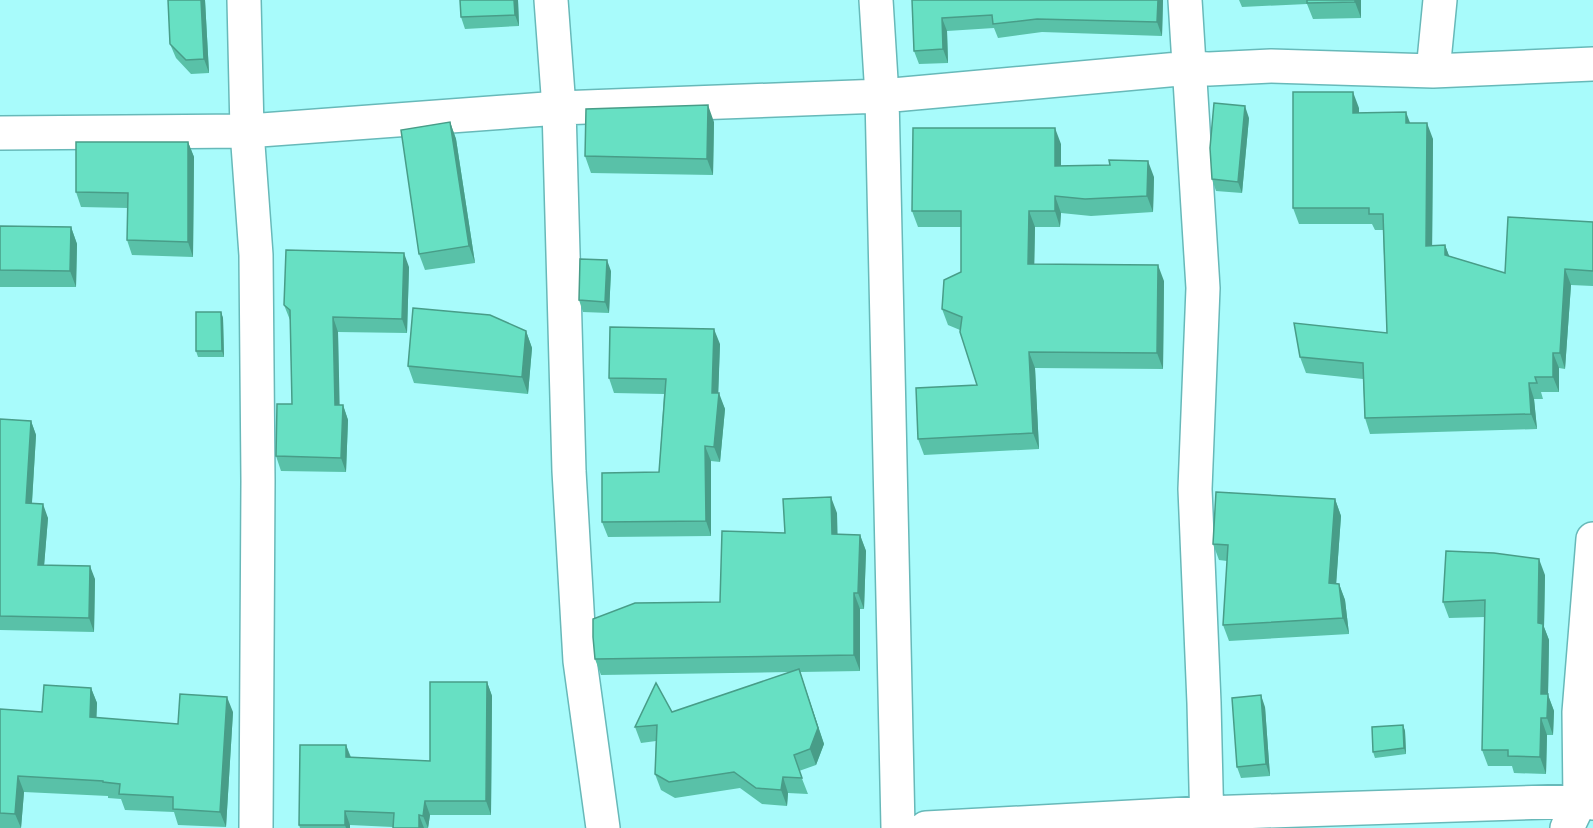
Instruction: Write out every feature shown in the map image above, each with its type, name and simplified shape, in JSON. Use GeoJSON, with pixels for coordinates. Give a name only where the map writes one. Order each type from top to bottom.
{"type":"FeatureCollection","features":[{"type":"Feature","properties":{"kind":"street"},"geometry":{"type":"LineString","coordinates":[[244,0],[247,131],[256,255],[258,505],[256,828]]}},
{"type":"Feature","properties":{"kind":"street"},"geometry":{"type":"LineString","coordinates":[[551,0],[559,108],[569,471],[580,662],[603,828]]}},
{"type":"Feature","properties":{"kind":"street"},"geometry":{"type":"LineString","coordinates":[[876,0],[882,96],[898,828]]}},
{"type":"Feature","properties":{"kind":"street"},"geometry":{"type":"LineString","coordinates":[[1185,0],[1203,288],[1195,489],[1204,703],[1206,820]]}},
{"type":"Feature","properties":{"kind":"street"},"geometry":{"type":"LineString","coordinates":[[1433,71],[1440,0]]}},
{"type":"Feature","properties":{"kind":"street"},"geometry":{"type":"LineString","coordinates":[[0,133],[247,131],[559,108],[882,96],[1190,68],[1271,66],[1433,71],[1593,64]]}},
{"type":"Feature","properties":{"kind":"street"},"geometry":{"type":"LineString","coordinates":[[926,828],[1580,811],[1579,712],[1593,539]]}},
{"type":"Feature","properties":{"kind":"building"},"geometry":{"type":"Polygon","coordinates":[[[168,0],[201,0],[204,59],[186,60],[170,44],[168,0]]]}},
{"type":"Feature","properties":{"kind":"building"},"geometry":{"type":"Polygon","coordinates":[[[460,0],[514,0],[515,15],[461,17],[460,0]]]}},
{"type":"Feature","properties":{"kind":"building"},"geometry":{"type":"Polygon","coordinates":[[[912,0],[1158,0],[1157,22],[1037,19],[993,24],[992,15],[942,18],[943,49],[914,51],[912,0]]]}},
{"type":"Feature","properties":{"kind":"building"},"geometry":{"type":"Polygon","coordinates":[[[1307,0],[1355,0],[1355,2],[1307,3],[1307,0]]]}},
{"type":"Feature","properties":{"kind":"building"},"geometry":{"type":"Polygon","coordinates":[[[1293,92],[1353,92],[1353,113],[1406,112],[1406,123],[1427,123],[1426,246],[1445,245],[1445,255],[1505,273],[1508,217],[1593,222],[1593,271],[1565,269],[1560,353],[1553,353],[1553,377],[1535,377],[1537,383],[1529,383],[1531,414],[1365,418],[1363,363],[1300,357],[1294,323],[1387,333],[1383,214],[1369,214],[1369,208],[1293,208],[1293,92]]]}},
{"type":"Feature","properties":{"kind":"building"},"geometry":{"type":"Polygon","coordinates":[[[1214,103],[1245,106],[1238,182],[1212,179],[1210,148],[1214,103]]]}},
{"type":"Feature","properties":{"kind":"building"},"geometry":{"type":"Polygon","coordinates":[[[708,105],[707,159],[585,156],[586,109],[708,105]]]}},
{"type":"Feature","properties":{"kind":"building"},"geometry":{"type":"Polygon","coordinates":[[[450,122],[469,246],[419,254],[401,130],[450,122]]]}},
{"type":"Feature","properties":{"kind":"building"},"geometry":{"type":"Polygon","coordinates":[[[913,128],[1055,128],[1055,166],[1110,165],[1109,160],[1148,161],[1147,196],[1085,199],[1055,196],[1055,211],[1029,211],[1028,264],[1158,265],[1157,353],[1029,352],[1033,433],[918,439],[916,388],[977,385],[960,332],[962,317],[942,309],[944,280],[961,272],[961,211],[912,211],[913,128]]]}},
{"type":"Feature","properties":{"kind":"building"},"geometry":{"type":"Polygon","coordinates":[[[76,142],[188,142],[188,242],[127,240],[128,193],[76,192],[76,142]]]}},
{"type":"Feature","properties":{"kind":"building"},"geometry":{"type":"Polygon","coordinates":[[[0,226],[71,227],[70,271],[0,270],[0,226]]]}},
{"type":"Feature","properties":{"kind":"building"},"geometry":{"type":"Polygon","coordinates":[[[286,250],[404,253],[402,319],[333,317],[335,405],[343,405],[341,458],[276,456],[277,404],[292,404],[290,310],[284,305],[286,250]]]}},
{"type":"Feature","properties":{"kind":"building"},"geometry":{"type":"Polygon","coordinates":[[[580,259],[607,260],[605,302],[579,300],[580,259]]]}},
{"type":"Feature","properties":{"kind":"building"},"geometry":{"type":"Polygon","coordinates":[[[413,308],[490,315],[526,331],[522,377],[408,366],[413,308]]]}},
{"type":"Feature","properties":{"kind":"building"},"geometry":{"type":"Polygon","coordinates":[[[196,312],[221,312],[222,351],[196,351],[196,312]]]}},
{"type":"Feature","properties":{"kind":"building"},"geometry":{"type":"Polygon","coordinates":[[[610,327],[714,329],[712,393],[719,393],[714,447],[705,446],[706,521],[602,522],[602,473],[659,472],[666,379],[609,378],[610,327]]]}},
{"type":"Feature","properties":{"kind":"building"},"geometry":{"type":"Polygon","coordinates":[[[0,419],[31,421],[26,503],[43,504],[38,565],[90,566],[89,618],[0,616],[0,419]]]}},
{"type":"Feature","properties":{"kind":"building"},"geometry":{"type":"Polygon","coordinates":[[[1216,492],[1335,499],[1329,583],[1339,584],[1343,618],[1223,625],[1228,545],[1213,544],[1216,492]]]}},
{"type":"Feature","properties":{"kind":"building"},"geometry":{"type":"Polygon","coordinates":[[[831,497],[832,534],[860,535],[858,593],[854,593],[854,655],[595,659],[593,619],[635,603],[720,602],[722,531],[785,533],[783,499],[831,497]]]}},
{"type":"Feature","properties":{"kind":"building"},"geometry":{"type":"Polygon","coordinates":[[[1446,551],[1494,553],[1539,559],[1538,623],[1543,624],[1541,694],[1548,694],[1547,718],[1541,718],[1540,757],[1508,756],[1508,750],[1482,750],[1485,600],[1443,602],[1446,551]]]}},
{"type":"Feature","properties":{"kind":"building"},"geometry":{"type":"Polygon","coordinates":[[[799,669],[818,728],[810,749],[794,755],[802,778],[783,777],[781,790],[756,788],[734,772],[669,782],[655,774],[657,725],[635,727],[656,683],[672,712],[799,669]]]}},
{"type":"Feature","properties":{"kind":"building"},"geometry":{"type":"Polygon","coordinates":[[[430,682],[487,682],[486,801],[425,801],[423,816],[419,815],[419,828],[393,828],[394,813],[345,811],[345,825],[299,825],[300,745],[346,745],[346,757],[430,761],[430,682]]]}},
{"type":"Feature","properties":{"kind":"building"},"geometry":{"type":"Polygon","coordinates":[[[44,685],[91,688],[90,717],[178,724],[180,694],[227,697],[220,812],[173,809],[173,797],[119,794],[120,784],[18,776],[15,814],[0,813],[0,709],[42,712],[44,685]]]}},
{"type":"Feature","properties":{"kind":"building"},"geometry":{"type":"Polygon","coordinates":[[[1261,695],[1266,764],[1237,767],[1232,698],[1261,695]]]}},
{"type":"Feature","properties":{"kind":"building"},"geometry":{"type":"Polygon","coordinates":[[[1403,725],[1404,748],[1373,752],[1372,727],[1403,725]]]}}]}
